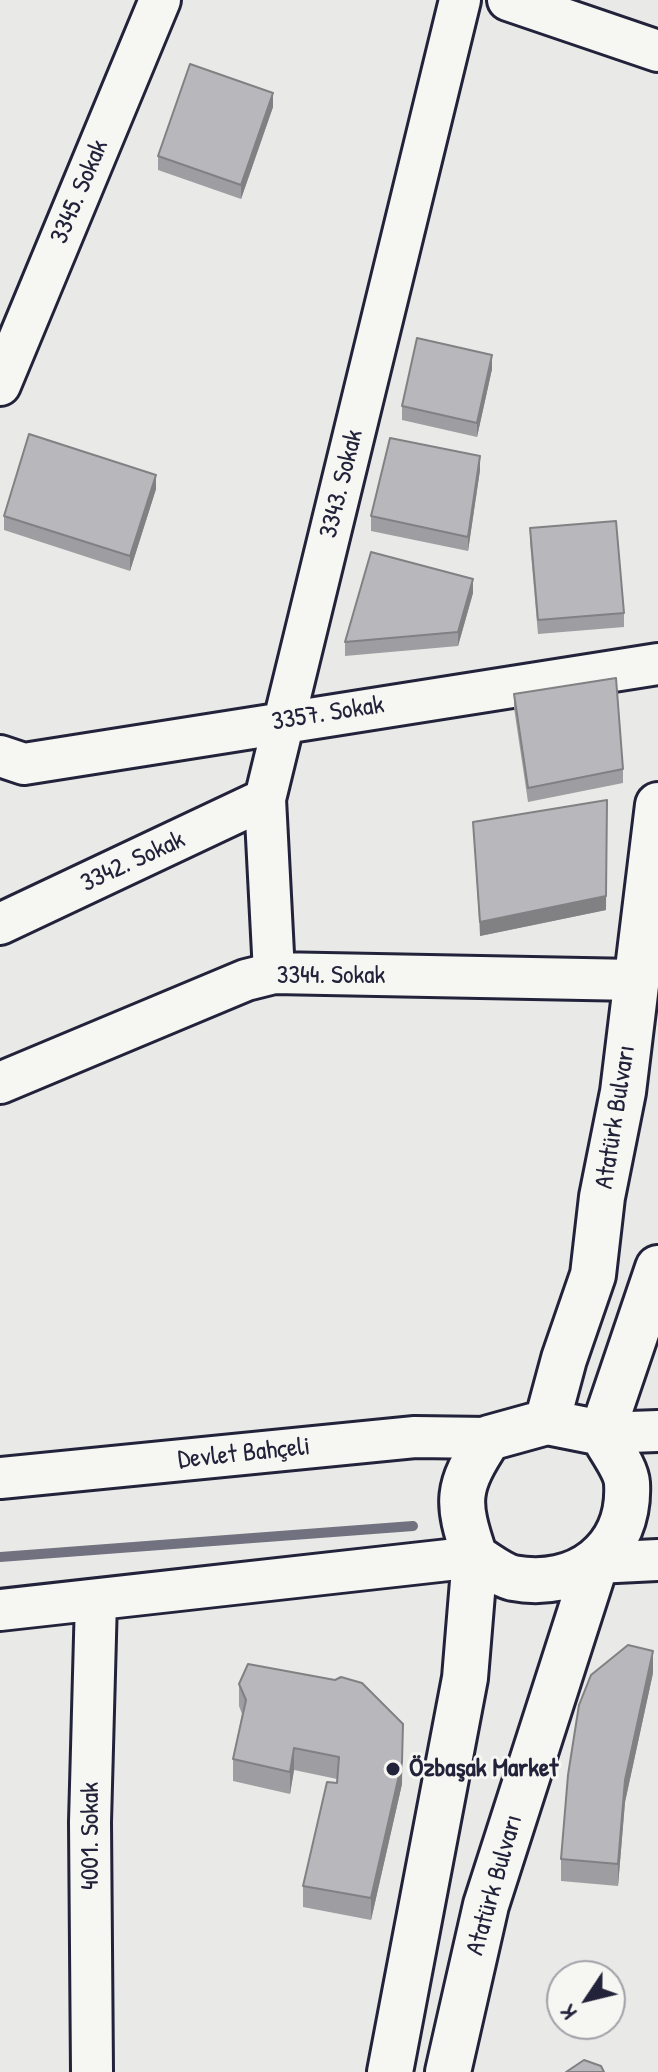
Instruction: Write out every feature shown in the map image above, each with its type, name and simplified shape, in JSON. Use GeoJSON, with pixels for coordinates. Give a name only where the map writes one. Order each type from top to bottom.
{"type":"FeatureCollection","features":[{"type":"Feature","properties":{"kind":"main road","name":"Atatürk Bulvarı"},"geometry":{"type":"LineString","coordinates":[[547,1422],[564,1359],[593,1275],[602,1197],[623,1092],[658,805]]}},
{"type":"Feature","properties":{"kind":"main road"},"geometry":{"type":"LineString","coordinates":[[475,1557],[511,1578],[563,1578],[596,1563],[622,1529],[628,1481],[602,1433],[658,1268]]}},
{"type":"Feature","properties":{"kind":"main road"},"geometry":{"type":"LineString","coordinates":[[390,2072],[465,1678],[475,1557],[460,1512],[467,1472],[489,1438],[547,1422],[602,1433]]}},
{"type":"Feature","properties":{"kind":"main road","name":"Atatürk Bulvarı"},"geometry":{"type":"LineString","coordinates":[[448,2072],[486,1905],[596,1563]]}},
{"type":"Feature","properties":{"kind":"street","name":"3345. Sokak"},"geometry":{"type":"LineString","coordinates":[[0,385],[160,0]]}},
{"type":"Feature","properties":{"kind":"street","name":"3343. Sokak"},"geometry":{"type":"LineString","coordinates":[[274,973],[265,799],[460,0]]}},
{"type":"Feature","properties":{"kind":"street"},"geometry":{"type":"LineString","coordinates":[[508,0],[658,51]]}},
{"type":"Feature","properties":{"kind":"street","name":"3357. Sokak"},"geometry":{"type":"LineString","coordinates":[[0,756],[24,764],[658,664]]}},
{"type":"Feature","properties":{"kind":"street","name":"3342. Sokak"},"geometry":{"type":"LineString","coordinates":[[0,924],[265,799]]}},
{"type":"Feature","properties":{"kind":"street","name":"3344. Sokak"},"geometry":{"type":"LineString","coordinates":[[0,1083],[246,980],[274,973],[635,980]]}},
{"type":"Feature","properties":{"kind":"street"},"geometry":{"type":"LineString","coordinates":[[602,1433],[658,1431]]}},
{"type":"Feature","properties":{"kind":"street","name":"Devlet Bahçeli"},"geometry":{"type":"LineString","coordinates":[[0,1478],[415,1437],[489,1438]]}},
{"type":"Feature","properties":{"kind":"street"},"geometry":{"type":"LineString","coordinates":[[0,1610],[475,1557]]}},
{"type":"Feature","properties":{"kind":"street"},"geometry":{"type":"LineString","coordinates":[[596,1563],[658,1560]]}},
{"type":"Feature","properties":{"kind":"street","name":"4001. Sokak"},"geometry":{"type":"LineString","coordinates":[[92,2072],[90,1822],[96,1600]]}},
{"type":"Feature","properties":{"kind":"building"},"geometry":{"type":"Polygon","coordinates":[[[190,64],[273,93],[241,185],[158,156],[190,64]]]}},
{"type":"Feature","properties":{"kind":"building"},"geometry":{"type":"Polygon","coordinates":[[[417,338],[492,355],[477,423],[402,406],[417,338]]]}},
{"type":"Feature","properties":{"kind":"building"},"geometry":{"type":"Polygon","coordinates":[[[29,434],[156,475],[130,556],[4,516],[29,434]]]}},
{"type":"Feature","properties":{"kind":"building"},"geometry":{"type":"Polygon","coordinates":[[[390,438],[480,456],[468,537],[371,516],[390,438]]]}},
{"type":"Feature","properties":{"kind":"building"},"geometry":{"type":"Polygon","coordinates":[[[616,521],[624,613],[538,620],[530,528],[616,521]]]}},
{"type":"Feature","properties":{"kind":"building"},"geometry":{"type":"Polygon","coordinates":[[[371,552],[473,579],[458,632],[345,642],[371,552]]]}},
{"type":"Feature","properties":{"kind":"building"},"geometry":{"type":"Polygon","coordinates":[[[616,678],[623,769],[528,788],[514,694],[616,678]]]}},
{"type":"Feature","properties":{"kind":"building"},"geometry":{"type":"Polygon","coordinates":[[[607,800],[606,896],[480,922],[473,822],[607,800]]]}},
{"type":"Feature","properties":{"kind":"building"},"geometry":{"type":"Polygon","coordinates":[[[628,1645],[653,1651],[625,1780],[618,1864],[561,1859],[568,1775],[579,1705],[591,1675],[628,1645]]]}},
{"type":"Feature","properties":{"kind":"building"},"geometry":{"type":"Polygon","coordinates":[[[248,1664],[335,1680],[341,1677],[362,1683],[403,1724],[402,1762],[371,1898],[303,1886],[327,1782],[337,1783],[339,1757],[294,1748],[290,1772],[233,1759],[246,1700],[239,1684],[248,1664]]]}},
{"type":"Feature","properties":{"kind":"building"},"geometry":{"type":"Polygon","coordinates":[[[584,2060],[601,2066],[604,2072],[566,2072],[584,2060]]]}},
{"type":"Feature","properties":{"kind":"waterway"},"geometry":{"type":"LineString","coordinates":[[0,1557],[413,1526]]}},
{"type":"Feature","properties":{"kind":"place","name":"Özbaşak Market"},"geometry":{"type":"Point","coordinates":[393,1769]}}]}
